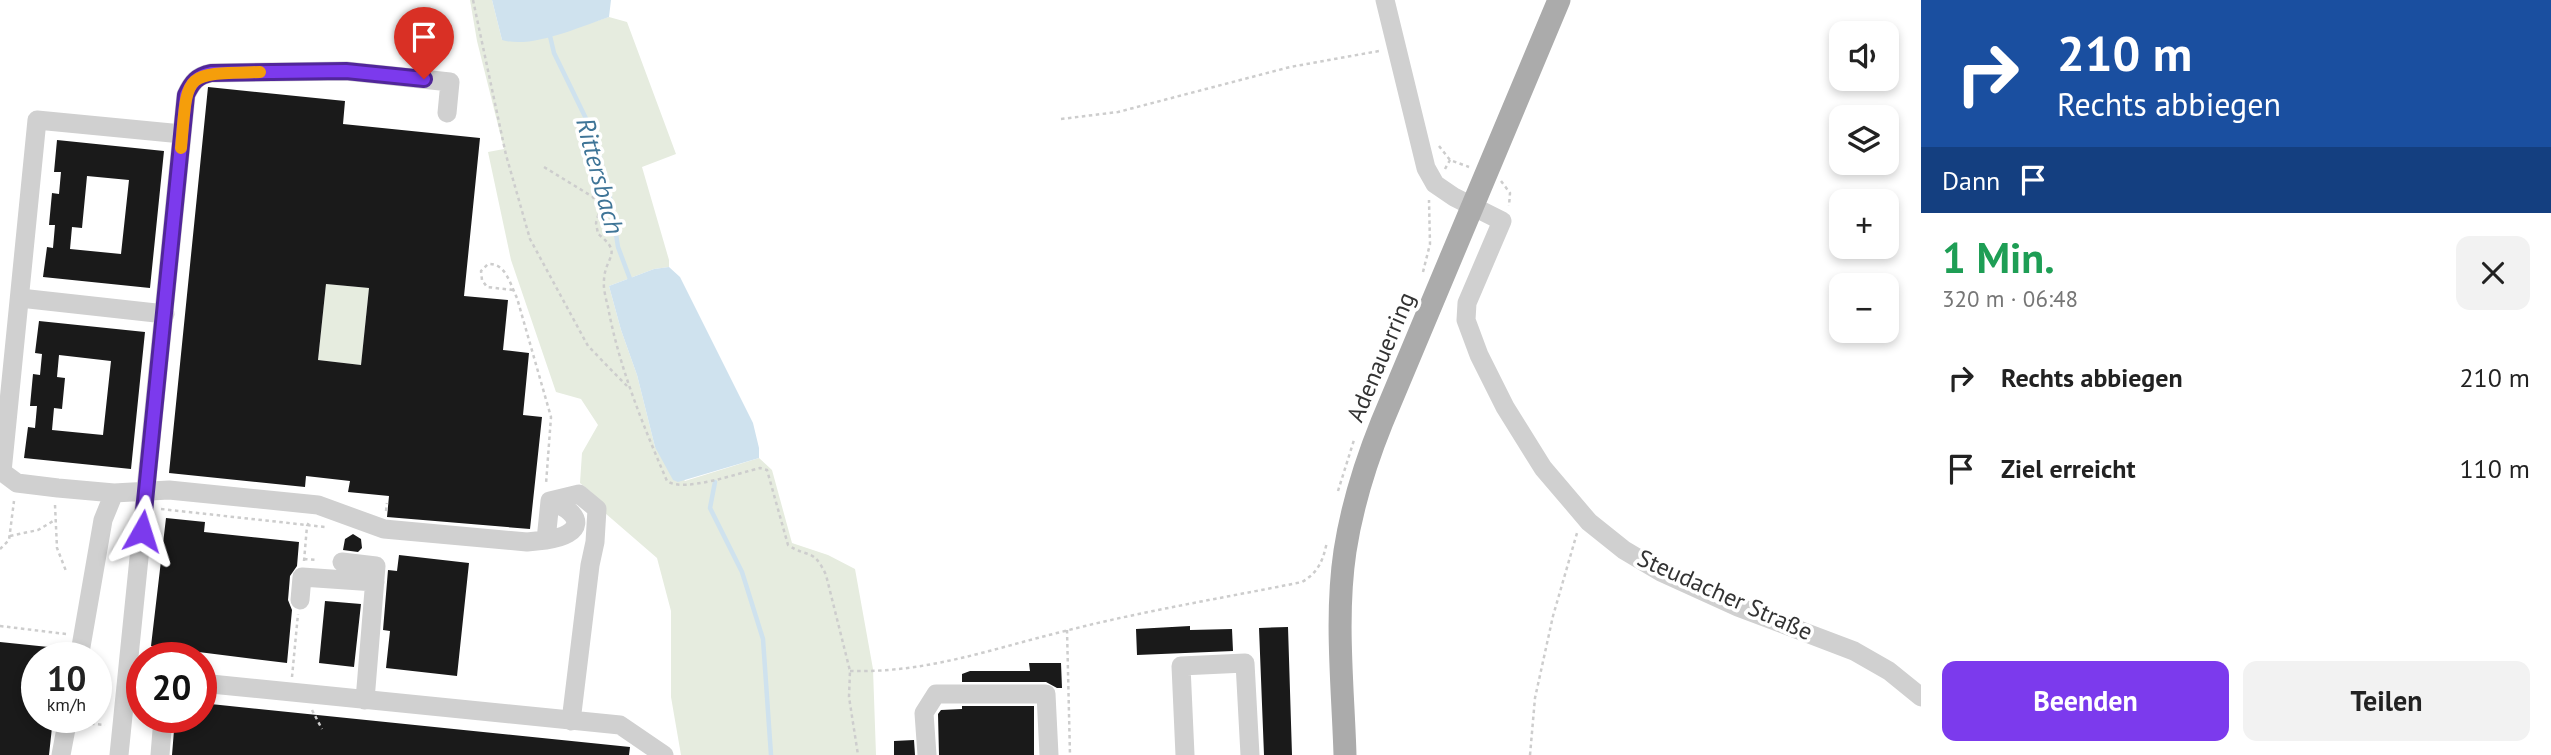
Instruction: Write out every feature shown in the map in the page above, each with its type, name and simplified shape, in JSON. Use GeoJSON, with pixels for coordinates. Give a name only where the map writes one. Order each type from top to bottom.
{"type":"FeatureCollection","features":[{"type":"Feature","properties":{"kind":"main road","name":"Adenauerring"},"geometry":{"type":"LineString","coordinates":[[1345,755],[1341,607],[1345,553],[1353,507],[1382,422],[1559,0]]}},
{"type":"Feature","properties":{"kind":"street"},"geometry":{"type":"LineString","coordinates":[[1385,0],[1426,168],[1435,184],[1454,197],[1475,205],[1502,221]]}},
{"type":"Feature","properties":{"kind":"street"},"geometry":{"type":"LineString","coordinates":[[137,642],[146,500],[186,95],[191,84],[201,75],[211,73],[346,71],[450,82],[447,113]]}},
{"type":"Feature","properties":{"kind":"street"},"geometry":{"type":"LineString","coordinates":[[182,134],[37,120],[2,472],[17,482],[114,493],[146,500],[169,490],[318,505],[384,530],[527,542],[569,535],[575,528],[576,518],[571,511],[550,501]]}},
{"type":"Feature","properties":{"kind":"street","name":"Steudacher Straße"},"geometry":{"type":"LineString","coordinates":[[1502,221],[1467,303],[1466,320],[1479,355],[1505,407],[1543,468],[1589,522],[1624,550],[1661,572],[1738,607],[1854,651],[1888,671],[1921,697]]}},
{"type":"Feature","properties":{"kind":"street"},"geometry":{"type":"LineString","coordinates":[[19,298],[165,314]]}},
{"type":"Feature","properties":{"kind":"street"},"geometry":{"type":"LineString","coordinates":[[81,642],[103,520],[114,493]]}},
{"type":"Feature","properties":{"kind":"street"},"geometry":{"type":"LineString","coordinates":[[550,501],[579,494],[597,509],[571,721]]}},
{"type":"Feature","properties":{"kind":"street"},"geometry":{"type":"LineString","coordinates":[[546,540],[550,501]]}},
{"type":"Feature","properties":{"kind":"street"},"geometry":{"type":"LineString","coordinates":[[342,562],[376,566],[365,700]]}},
{"type":"Feature","properties":{"kind":"street"},"geometry":{"type":"LineString","coordinates":[[300,600],[302,577],[375,582]]}},
{"type":"Feature","properties":{"kind":"street"},"geometry":{"type":"LineString","coordinates":[[1185,755],[1181,666],[1245,663],[1250,755]]}},
{"type":"Feature","properties":{"kind":"street"},"geometry":{"type":"LineString","coordinates":[[217,685],[620,725],[664,755]]}},
{"type":"Feature","properties":{"kind":"street"},"geometry":{"type":"LineString","coordinates":[[927,755],[924,713],[936,694],[1046,694],[1049,755]]}},
{"type":"Feature","properties":{"kind":"street"},"geometry":{"type":"LineString","coordinates":[[119,755],[126,721]]}},
{"type":"Feature","properties":{"kind":"street"},"geometry":{"type":"LineString","coordinates":[[61,755],[71,733]]}},
{"type":"Feature","properties":{"kind":"street"},"geometry":{"type":"LineString","coordinates":[[160,755],[162,733]]}},
{"type":"Feature","properties":{"kind":"path"},"geometry":{"type":"LineString","coordinates":[[473,0],[506,155],[530,239],[588,346],[629,388]]}},
{"type":"Feature","properties":{"kind":"path"},"geometry":{"type":"LineString","coordinates":[[1061,119],[1118,112],[1290,67],[1397,49]]}},
{"type":"Feature","properties":{"kind":"path"},"geometry":{"type":"LineString","coordinates":[[544,167],[593,197],[600,209],[596,223],[598,234],[609,243],[613,253],[604,279],[608,307],[629,388],[667,481],[672,485],[686,486],[760,468],[767,470],[788,545],[798,552],[811,554],[820,563],[826,575],[850,671],[849,697],[858,755]]}},
{"type":"Feature","properties":{"kind":"path"},"geometry":{"type":"LineString","coordinates":[[1487,174],[1503,183],[1510,193],[1509,207],[1502,221]]}},
{"type":"Feature","properties":{"kind":"path"},"geometry":{"type":"LineString","coordinates":[[513,290],[487,287],[482,280],[481,271],[488,264],[496,263],[503,268],[513,290],[548,402],[551,427],[545,488],[550,501]]}},
{"type":"Feature","properties":{"kind":"path"},"geometry":{"type":"LineString","coordinates":[[0,549],[9,540],[17,482]]}},
{"type":"Feature","properties":{"kind":"path"},"geometry":{"type":"LineString","coordinates":[[58,488],[55,520],[57,548],[66,571]]}},
{"type":"Feature","properties":{"kind":"path"},"geometry":{"type":"LineString","coordinates":[[146,500],[333,527]]}},
{"type":"Feature","properties":{"kind":"path"},"geometry":{"type":"LineString","coordinates":[[384,530],[387,503]]}},
{"type":"Feature","properties":{"kind":"path"},"geometry":{"type":"LineString","coordinates":[[10,536],[38,530],[55,520]]}},
{"type":"Feature","properties":{"kind":"path"},"geometry":{"type":"LineString","coordinates":[[1530,755],[1535,698],[1553,616],[1576,534],[1589,522]]}},
{"type":"Feature","properties":{"kind":"path"},"geometry":{"type":"LineString","coordinates":[[305,546],[307,526]]}},
{"type":"Feature","properties":{"kind":"path"},"geometry":{"type":"LineString","coordinates":[[304,559],[318,560]]}},
{"type":"Feature","properties":{"kind":"path"},"geometry":{"type":"LineString","coordinates":[[850,671],[911,669],[946,663],[1067,630],[1302,582]]}},
{"type":"Feature","properties":{"kind":"path"},"geometry":{"type":"LineString","coordinates":[[300,600],[292,677],[322,729]]}},
{"type":"Feature","properties":{"kind":"path"},"geometry":{"type":"LineString","coordinates":[[0,626],[82,636]]}},
{"type":"Feature","properties":{"kind":"path"},"geometry":{"type":"LineString","coordinates":[[1067,630],[1070,755]]}},
{"type":"Feature","properties":{"kind":"shaded area"},"geometry":{"type":"Polygon","coordinates":[[[470,0],[492,0],[502,40],[550,36],[609,17],[627,22],[676,154],[642,167],[669,267],[654,269],[609,286],[637,375],[655,447],[685,481],[759,458],[772,470],[792,543],[828,555],[855,569],[873,669],[876,755],[681,755],[671,697],[671,611],[657,558],[605,513],[591,492],[580,483],[582,453],[598,425],[581,399],[556,392],[511,260],[488,152],[504,149],[477,41],[470,0]]]}},
{"type":"Feature","properties":{"kind":"shaded area"},"geometry":{"type":"Polygon","coordinates":[[[326,284],[369,288],[361,365],[318,360],[326,284]]]}},
{"type":"Feature","properties":{"kind":"water"},"geometry":{"type":"Polygon","coordinates":[[[492,0],[611,0],[609,17],[555,36],[514,42],[502,40],[492,0]]]}},
{"type":"Feature","properties":{"kind":"water"},"geometry":{"type":"Polygon","coordinates":[[[669,267],[680,277],[753,423],[759,448],[759,458],[678,482],[673,480],[655,447],[637,375],[609,286],[654,269],[669,267]]]}},
{"type":"Feature","properties":{"kind":"building"},"geometry":{"type":"Polygon","coordinates":[[[208,87],[345,101],[343,124],[480,138],[464,296],[508,300],[503,350],[529,353],[523,415],[542,417],[530,529],[387,517],[389,496],[348,492],[350,481],[306,476],[305,487],[169,473],[208,87]],[[326,284],[318,360],[361,365],[369,288],[326,284]]]}},
{"type":"Feature","properties":{"kind":"building"},"geometry":{"type":"Polygon","coordinates":[[[57,140],[164,151],[150,288],[43,277],[47,247],[53,248],[55,225],[49,225],[52,193],[59,194],[61,172],[54,172],[57,140]],[[87,176],[82,228],[72,227],[70,249],[121,254],[129,180],[87,176]]]}},
{"type":"Feature","properties":{"kind":"building"},"geometry":{"type":"Polygon","coordinates":[[[39,321],[145,332],[131,469],[24,458],[28,427],[35,428],[37,406],[30,406],[33,374],[40,375],[42,354],[35,353],[39,321]],[[59,355],[57,377],[65,378],[62,409],[54,408],[52,430],[103,435],[111,361],[59,355]]]}},
{"type":"Feature","properties":{"kind":"building"},"geometry":{"type":"Polygon","coordinates":[[[166,518],[205,522],[204,532],[299,542],[297,566],[290,576],[288,600],[292,610],[287,663],[217,654],[217,642],[151,642],[166,518]]]}},
{"type":"Feature","properties":{"kind":"building"},"geometry":{"type":"Polygon","coordinates":[[[353,534],[361,539],[362,548],[358,552],[343,550],[345,539],[353,534]]]}},
{"type":"Feature","properties":{"kind":"building"},"geometry":{"type":"Polygon","coordinates":[[[399,555],[469,563],[457,676],[386,668],[390,631],[383,630],[388,570],[397,571],[399,555]]]}},
{"type":"Feature","properties":{"kind":"building"},"geometry":{"type":"Polygon","coordinates":[[[325,601],[361,604],[354,667],[319,663],[325,601]]]}},
{"type":"Feature","properties":{"kind":"building"},"geometry":{"type":"Polygon","coordinates":[[[1190,626],[1190,630],[1232,629],[1233,651],[1137,655],[1136,629],[1190,626]]]}},
{"type":"Feature","properties":{"kind":"building"},"geometry":{"type":"Polygon","coordinates":[[[1288,627],[1292,755],[1264,755],[1259,628],[1288,627]]]}},
{"type":"Feature","properties":{"kind":"building"},"geometry":{"type":"Polygon","coordinates":[[[0,642],[21,644],[21,733],[51,733],[49,755],[0,755],[0,642]]]}},
{"type":"Feature","properties":{"kind":"building"},"geometry":{"type":"Polygon","coordinates":[[[1029,663],[1061,663],[1062,688],[1046,682],[962,682],[962,674],[970,671],[1030,671],[1029,663]]]}},
{"type":"Feature","properties":{"kind":"building"},"geometry":{"type":"Polygon","coordinates":[[[217,705],[630,747],[629,755],[172,755],[174,733],[217,733],[217,705]]]}},
{"type":"Feature","properties":{"kind":"building"},"geometry":{"type":"Polygon","coordinates":[[[962,706],[1034,706],[1034,755],[939,755],[938,714],[941,710],[962,709],[962,706]]]}},
{"type":"Feature","properties":{"kind":"building"},"geometry":{"type":"Polygon","coordinates":[[[914,740],[915,755],[894,755],[894,741],[914,740]]]}},
{"type":"Feature","properties":{"kind":"waterway","name":"Rittersbach"},"geometry":{"type":"LineString","coordinates":[[550,36],[554,53],[595,137],[611,202],[618,247],[630,279]]}},
{"type":"Feature","properties":{"kind":"waterway","name":"Rittersbach"},"geometry":{"type":"LineString","coordinates":[[715,482],[710,508],[742,572],[763,639],[771,755]]}},
{"type":"Feature","properties":{"kind":"slow traffic"},"geometry":{"type":"LineString","coordinates":[[181,148],[186,95],[191,84],[201,75],[211,73],[260,72]]}},
{"type":"Feature","properties":{"kind":"route"},"geometry":{"type":"LineString","coordinates":[[142,531],[186,95],[191,84],[201,75],[211,73],[346,71],[424,79]]}}]}
